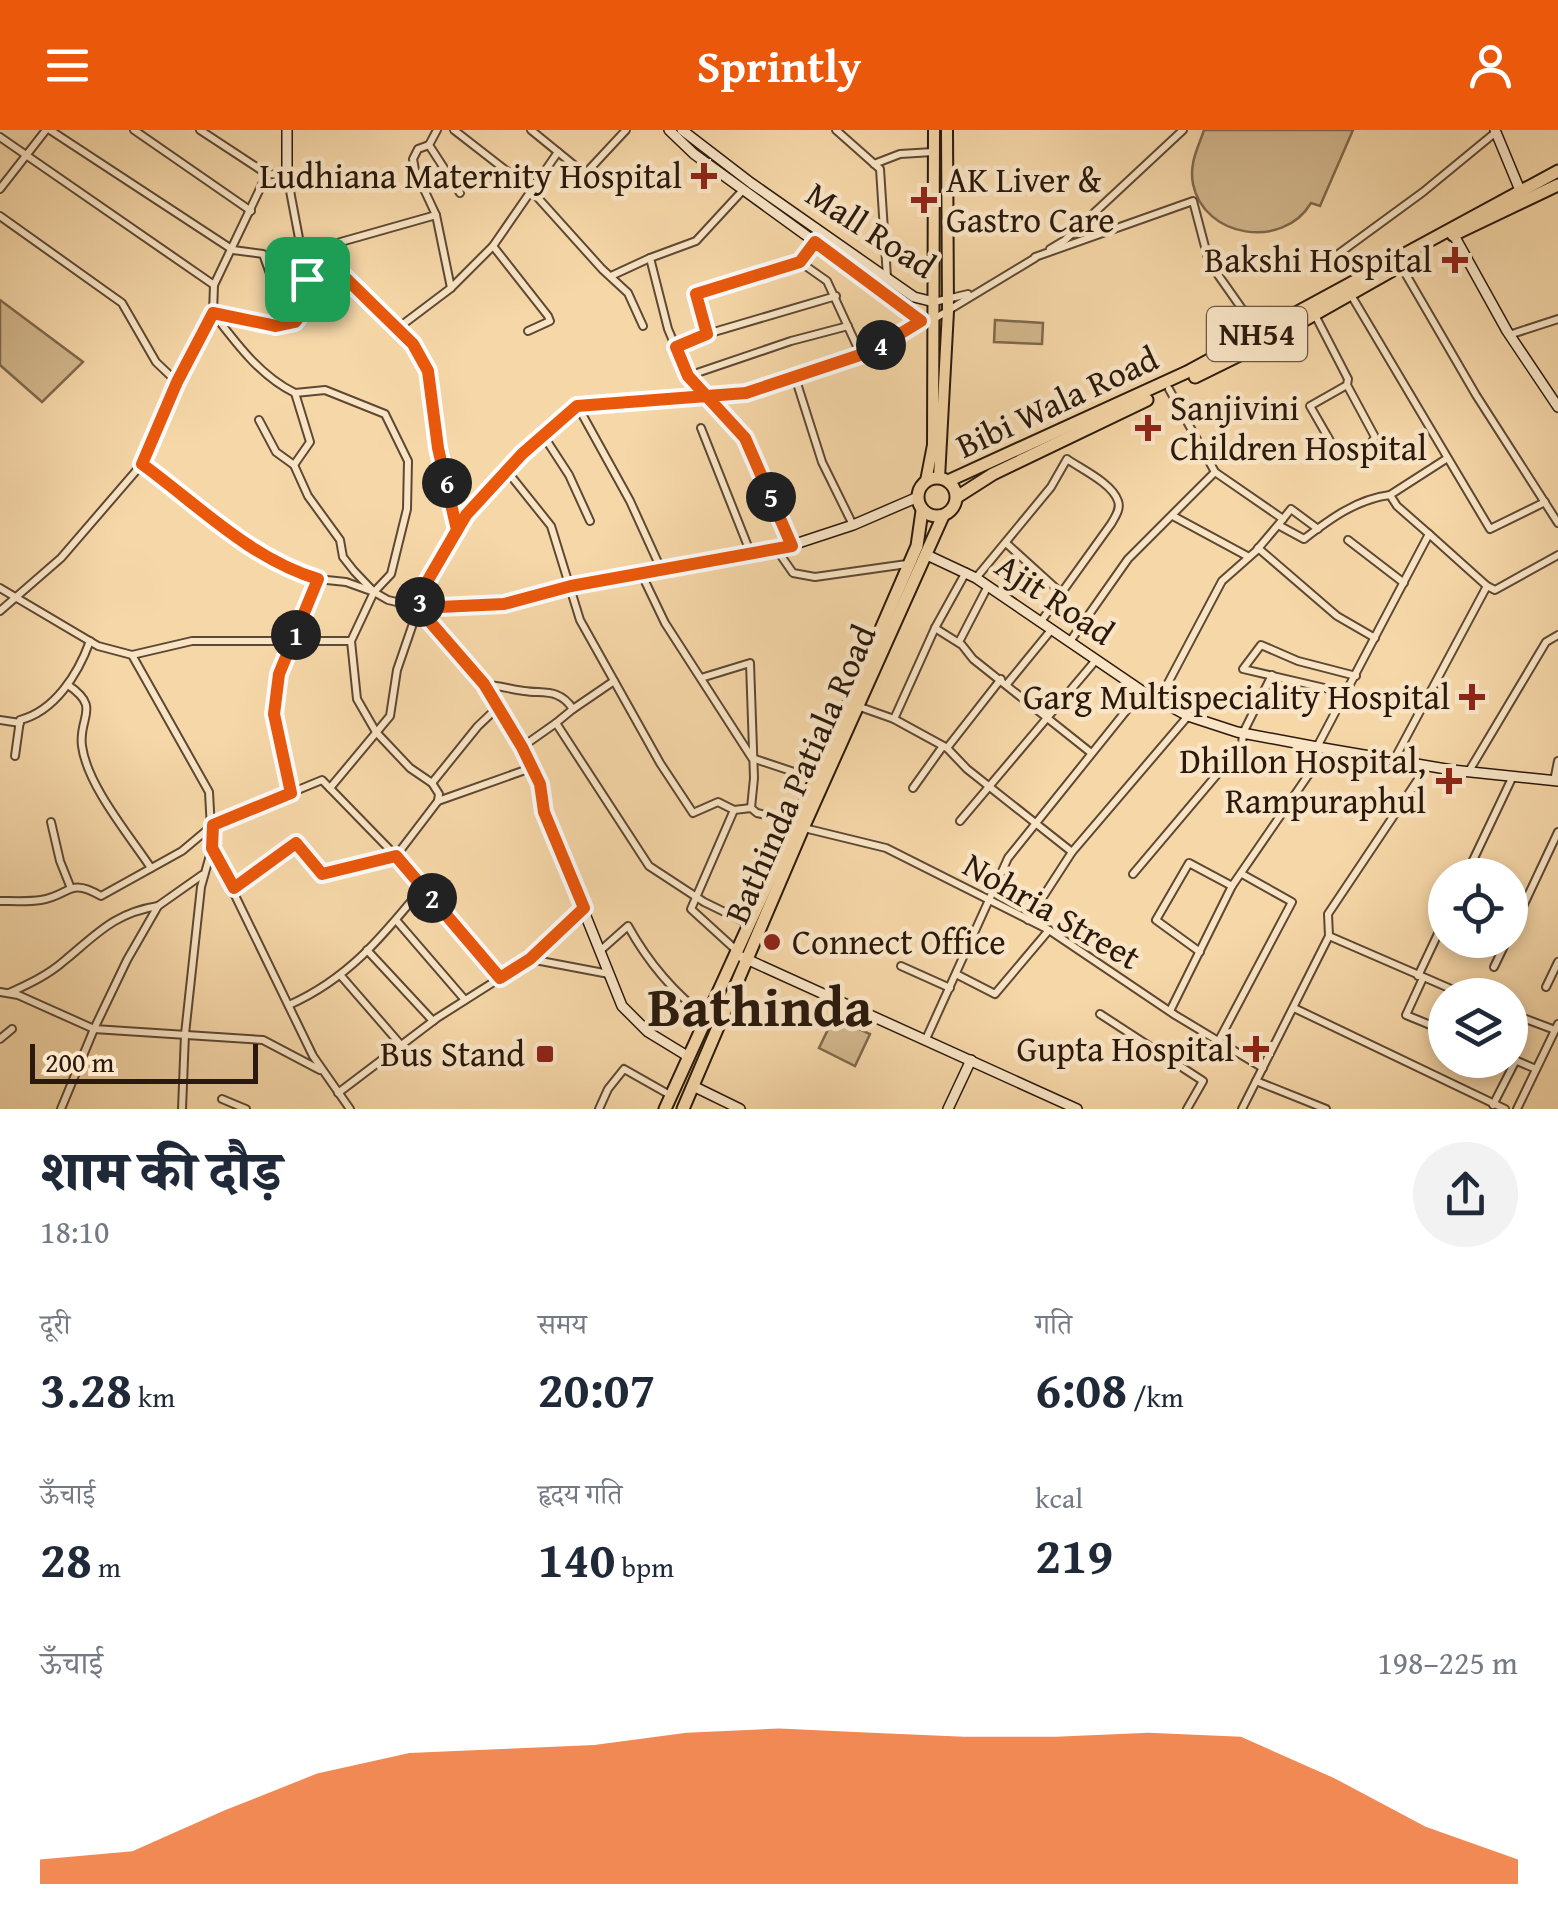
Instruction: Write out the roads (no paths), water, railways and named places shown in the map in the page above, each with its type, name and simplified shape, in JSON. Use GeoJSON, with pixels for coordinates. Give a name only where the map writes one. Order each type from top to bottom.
{"type":"FeatureCollection","features":[{"type":"Feature","properties":{"kind":"highway","name":"Bibi Wala Road"},"geometry":{"type":"LineString","coordinates":[[938,480],[1263,338],[1522,196],[1558,171]]}},
{"type":"Feature","properties":{"kind":"highway","name":"NH54"},"geometry":{"type":"LineString","coordinates":[[1522,196],[1558,186]]}},
{"type":"Feature","properties":{"kind":"highway","name":"NH54"},"geometry":{"type":"LineString","coordinates":[[943,516],[953,509],[957,498],[993,474],[1315,314],[1452,232]]}},
{"type":"Feature","properties":{"kind":"highway"},"geometry":{"type":"LineString","coordinates":[[918,497],[938,480],[957,498]]}},
{"type":"Feature","properties":{"kind":"highway","name":"NH54"},"geometry":{"type":"LineString","coordinates":[[665,1109],[799,825],[917,546],[922,511],[918,497]]}},
{"type":"Feature","properties":{"kind":"highway"},"geometry":{"type":"LineString","coordinates":[[922,511],[943,516]]}},
{"type":"Feature","properties":{"kind":"highway","name":"Bathinda Patiala Road"},"geometry":{"type":"LineString","coordinates":[[683,1109],[748,960],[799,825],[860,706],[943,516]]}},
{"type":"Feature","properties":{"kind":"main road"},"geometry":{"type":"LineString","coordinates":[[934,130],[934,302],[927,320],[938,480]]}},
{"type":"Feature","properties":{"kind":"main road"},"geometry":{"type":"LineString","coordinates":[[938,480],[948,311],[947,130]]}},
{"type":"Feature","properties":{"kind":"street"},"geometry":{"type":"LineString","coordinates":[[0,189],[48,130],[233,250],[263,254],[288,324]]}},
{"type":"Feature","properties":{"kind":"street"},"geometry":{"type":"LineString","coordinates":[[134,130],[251,210]]}},
{"type":"Feature","properties":{"kind":"street"},"geometry":{"type":"LineString","coordinates":[[200,130],[267,174],[287,175]]}},
{"type":"Feature","properties":{"kind":"street"},"geometry":{"type":"LineString","coordinates":[[437,130],[429,145],[418,150],[414,159],[415,170],[436,215],[451,288]]}},
{"type":"Feature","properties":{"kind":"street"},"geometry":{"type":"LineString","coordinates":[[454,130],[532,190],[628,293],[643,326]]}},
{"type":"Feature","properties":{"kind":"street"},"geometry":{"type":"LineString","coordinates":[[531,130],[585,174],[626,130]]}},
{"type":"Feature","properties":{"kind":"street","name":"Mall Road"},"geometry":{"type":"LineString","coordinates":[[669,130],[694,154],[927,320]]}},
{"type":"Feature","properties":{"kind":"street","name":"Mall Road"},"geometry":{"type":"LineString","coordinates":[[682,130],[914,297],[934,302]]}},
{"type":"Feature","properties":{"kind":"street"},"geometry":{"type":"LineString","coordinates":[[836,130],[880,169],[886,277]]}},
{"type":"Feature","properties":{"kind":"street"},"geometry":{"type":"LineString","coordinates":[[330,788],[390,716],[397,670],[428,580],[466,515],[506,470],[577,406],[746,393],[860,354],[948,311],[1064,240],[1183,130]]}},
{"type":"Feature","properties":{"kind":"street"},"geometry":{"type":"LineString","coordinates":[[213,313],[276,326],[295,322],[305,309],[307,279],[287,175],[286,131]]}},
{"type":"Feature","properties":{"kind":"street"},"geometry":{"type":"LineString","coordinates":[[1315,271],[1496,131],[1522,196]]}},
{"type":"Feature","properties":{"kind":"street"},"geometry":{"type":"LineString","coordinates":[[0,137],[214,285]]}},
{"type":"Feature","properties":{"kind":"street"},"geometry":{"type":"LineString","coordinates":[[429,145],[460,192]]}},
{"type":"Feature","properties":{"kind":"street"},"geometry":{"type":"LineString","coordinates":[[398,328],[451,288],[493,246],[558,152]]}},
{"type":"Feature","properties":{"kind":"street"},"geometry":{"type":"LineString","coordinates":[[874,164],[900,154],[934,152]]}},
{"type":"Feature","properties":{"kind":"street"},"geometry":{"type":"LineString","coordinates":[[0,611],[61,558],[142,464],[177,382],[213,313],[214,285],[267,174]]}},
{"type":"Feature","properties":{"kind":"street"},"geometry":{"type":"LineString","coordinates":[[611,276],[696,241],[744,190]]}},
{"type":"Feature","properties":{"kind":"street"},"geometry":{"type":"LineString","coordinates":[[1036,258],[1193,201],[1209,262],[1263,338]]}},
{"type":"Feature","properties":{"kind":"street"},"geometry":{"type":"LineString","coordinates":[[302,254],[436,215]]}},
{"type":"Feature","properties":{"kind":"street"},"geometry":{"type":"LineString","coordinates":[[0,216],[122,304],[156,362],[177,382]]}},
{"type":"Feature","properties":{"kind":"street"},"geometry":{"type":"LineString","coordinates":[[1452,232],[1509,335],[1558,407]]}},
{"type":"Feature","properties":{"kind":"street"},"geometry":{"type":"LineString","coordinates":[[707,334],[696,294],[800,262],[815,242]]}},
{"type":"Feature","properties":{"kind":"street"},"geometry":{"type":"LineString","coordinates":[[493,246],[548,316],[550,321],[528,331]]}},
{"type":"Feature","properties":{"kind":"street"},"geometry":{"type":"LineString","coordinates":[[316,249],[413,344],[428,371],[438,448],[457,530]]}},
{"type":"Feature","properties":{"kind":"street"},"geometry":{"type":"LineString","coordinates":[[650,258],[688,376],[745,438],[792,546]]}},
{"type":"Feature","properties":{"kind":"street"},"geometry":{"type":"LineString","coordinates":[[800,262],[827,281],[860,354]]}},
{"type":"Feature","properties":{"kind":"street"},"geometry":{"type":"LineString","coordinates":[[1401,265],[1476,395],[1558,523]]}},
{"type":"Feature","properties":{"kind":"street"},"geometry":{"type":"LineString","coordinates":[[934,302],[974,293]]}},
{"type":"Feature","properties":{"kind":"street"},"geometry":{"type":"LineString","coordinates":[[1350,294],[1490,529],[1545,502]]}},
{"type":"Feature","properties":{"kind":"street"},"geometry":{"type":"LineString","coordinates":[[676,347],[836,296]]}},
{"type":"Feature","properties":{"kind":"street"},"geometry":{"type":"LineString","coordinates":[[213,313],[276,384],[295,393],[325,390],[385,414],[408,461],[407,509],[391,574],[374,592],[351,642],[357,699],[376,732],[439,794],[438,801],[396,856],[322,874],[296,843],[234,888]]}},
{"type":"Feature","properties":{"kind":"street"},"geometry":{"type":"LineString","coordinates":[[1315,314],[1375,436],[1368,448],[1340,458],[1310,406],[1347,385]]}},
{"type":"Feature","properties":{"kind":"street"},"geometry":{"type":"LineString","coordinates":[[1509,335],[1558,320]]}},
{"type":"Feature","properties":{"kind":"street"},"geometry":{"type":"LineString","coordinates":[[688,376],[792,340],[848,326]]}},
{"type":"Feature","properties":{"kind":"street"},"geometry":{"type":"LineString","coordinates":[[795,377],[822,462],[853,525]]}},
{"type":"Feature","properties":{"kind":"street"},"geometry":{"type":"LineString","coordinates":[[1169,389],[1215,472],[1304,539],[1347,508],[1390,495],[1446,459]]}},
{"type":"Feature","properties":{"kind":"street"},"geometry":{"type":"LineString","coordinates":[[294,465],[310,442],[295,393]]}},
{"type":"Feature","properties":{"kind":"street"},"geometry":{"type":"LineString","coordinates":[[577,406],[630,501],[661,569]]}},
{"type":"Feature","properties":{"kind":"street"},"geometry":{"type":"LineString","coordinates":[[259,420],[276,452],[294,465],[308,496],[340,540],[343,557],[374,592]]}},
{"type":"Feature","properties":{"kind":"street"},"geometry":{"type":"LineString","coordinates":[[700,428],[750,554]]}},
{"type":"Feature","properties":{"kind":"street"},"geometry":{"type":"LineString","coordinates":[[543,435],[569,476],[590,521]]}},
{"type":"Feature","properties":{"kind":"street"},"geometry":{"type":"LineString","coordinates":[[1042,620],[1112,524],[1119,508],[1110,489],[1052,446]]}},
{"type":"Feature","properties":{"kind":"street"},"geometry":{"type":"LineString","coordinates":[[976,578],[1051,486],[1067,459]]}},
{"type":"Feature","properties":{"kind":"street"},"geometry":{"type":"LineString","coordinates":[[142,464],[252,548],[288,570],[346,582],[418,608],[504,604],[641,572],[777,550],[853,525],[918,497]]}},
{"type":"Feature","properties":{"kind":"street"},"geometry":{"type":"LineString","coordinates":[[506,470],[551,526],[580,620],[693,813],[718,802],[734,810],[751,808],[754,778],[750,663],[700,678]]}},
{"type":"Feature","properties":{"kind":"street"},"geometry":{"type":"LineString","coordinates":[[1071,640],[1128,559],[1215,472]]}},
{"type":"Feature","properties":{"kind":"street"},"geometry":{"type":"LineString","coordinates":[[1390,495],[1397,506],[1494,590],[1558,554]]}},
{"type":"Feature","properties":{"kind":"street"},"geometry":{"type":"LineString","coordinates":[[1158,700],[1222,581],[1258,548],[1291,509],[1318,529]]}},
{"type":"Feature","properties":{"kind":"street"},"geometry":{"type":"LineString","coordinates":[[1173,516],[1246,556]]}},
{"type":"Feature","properties":{"kind":"street"},"geometry":{"type":"LineString","coordinates":[[1170,1012],[1232,886],[1320,758],[1317,746],[1429,534]]}},
{"type":"Feature","properties":{"kind":"street"},"geometry":{"type":"LineString","coordinates":[[1348,540],[1404,583]]}},
{"type":"Feature","properties":{"kind":"street"},"geometry":{"type":"LineString","coordinates":[[1006,543],[1060,592]]}},
{"type":"Feature","properties":{"kind":"street"},"geometry":{"type":"LineString","coordinates":[[1258,548],[1337,616],[1376,638]]}},
{"type":"Feature","properties":{"kind":"street"},"geometry":{"type":"LineString","coordinates":[[777,550],[793,574],[815,577],[908,563]]}},
{"type":"Feature","properties":{"kind":"street","name":"Ajit Road"},"geometry":{"type":"LineString","coordinates":[[927,555],[976,578],[1142,691],[1188,716],[1243,733],[1394,760],[1556,781]]}},
{"type":"Feature","properties":{"kind":"street"},"geometry":{"type":"LineString","coordinates":[[641,572],[664,622],[752,758],[815,780]]}},
{"type":"Feature","properties":{"kind":"street"},"geometry":{"type":"LineString","coordinates":[[894,719],[966,572]]}},
{"type":"Feature","properties":{"kind":"street"},"geometry":{"type":"LineString","coordinates":[[291,793],[274,714],[279,674],[318,579]]}},
{"type":"Feature","properties":{"kind":"street"},"geometry":{"type":"LineString","coordinates":[[959,643],[988,586]]}},
{"type":"Feature","properties":{"kind":"street"},"geometry":{"type":"LineString","coordinates":[[1394,760],[1488,586]]}},
{"type":"Feature","properties":{"kind":"street"},"geometry":{"type":"LineString","coordinates":[[0,588],[90,642],[132,655],[192,641],[351,642]]}},
{"type":"Feature","properties":{"kind":"street"},"geometry":{"type":"LineString","coordinates":[[418,608],[484,684],[522,747],[540,784],[544,812],[622,1006],[648,1032],[689,1057]]}},
{"type":"Feature","properties":{"kind":"street"},"geometry":{"type":"LineString","coordinates":[[936,628],[1090,752]]}},
{"type":"Feature","properties":{"kind":"street"},"geometry":{"type":"LineString","coordinates":[[913,788],[1052,628]]}},
{"type":"Feature","properties":{"kind":"street"},"geometry":{"type":"LineString","coordinates":[[1469,772],[1546,642],[1558,635]]}},
{"type":"Feature","properties":{"kind":"street"},"geometry":{"type":"LineString","coordinates":[[0,720],[20,723],[37,716],[80,670],[90,642]]}},
{"type":"Feature","properties":{"kind":"street"},"geometry":{"type":"LineString","coordinates":[[1346,693],[1242,669],[1262,645],[1298,662],[1356,676]]}},
{"type":"Feature","properties":{"kind":"street"},"geometry":{"type":"LineString","coordinates":[[132,655],[209,792],[213,825],[185,1034],[182,1109]]}},
{"type":"Feature","properties":{"kind":"street"},"geometry":{"type":"LineString","coordinates":[[960,821],[1096,659]]}},
{"type":"Feature","properties":{"kind":"street"},"geometry":{"type":"LineString","coordinates":[[1134,874],[1242,745],[1243,733],[1272,676]]}},
{"type":"Feature","properties":{"kind":"street"},"geometry":{"type":"LineString","coordinates":[[522,747],[614,681]]}},
{"type":"Feature","properties":{"kind":"street"},"geometry":{"type":"LineString","coordinates":[[484,684],[526,692],[545,689],[573,710]]}},
{"type":"Feature","properties":{"kind":"street"},"geometry":{"type":"LineString","coordinates":[[68,685],[79,693],[88,708],[82,747],[90,774],[151,868]]}},
{"type":"Feature","properties":{"kind":"street"},"geometry":{"type":"LineString","coordinates":[[926,1039],[1008,858],[1142,691]]}},
{"type":"Feature","properties":{"kind":"street"},"geometry":{"type":"LineString","coordinates":[[860,706],[894,719],[945,747],[1072,852]]}},
{"type":"Feature","properties":{"kind":"street"},"geometry":{"type":"LineString","coordinates":[[432,783],[498,707]]}},
{"type":"Feature","properties":{"kind":"street"},"geometry":{"type":"LineString","coordinates":[[1028,920],[1072,852],[1188,716]]}},
{"type":"Feature","properties":{"kind":"street"},"geometry":{"type":"LineString","coordinates":[[15,756],[20,723]]}},
{"type":"Feature","properties":{"kind":"street"},"geometry":{"type":"LineString","coordinates":[[556,723],[650,866],[749,924]]}},
{"type":"Feature","properties":{"kind":"street"},"geometry":{"type":"LineString","coordinates":[[1556,781],[1558,761]]}},
{"type":"Feature","properties":{"kind":"street"},"geometry":{"type":"LineString","coordinates":[[1242,1109],[1329,936],[1328,914],[1427,765]]}},
{"type":"Feature","properties":{"kind":"street"},"geometry":{"type":"LineString","coordinates":[[438,801],[532,767]]}},
{"type":"Feature","properties":{"kind":"street"},"geometry":{"type":"LineString","coordinates":[[1474,858],[1513,776]]}},
{"type":"Feature","properties":{"kind":"street"},"geometry":{"type":"LineString","coordinates":[[0,901],[44,900],[70,886],[83,886],[101,896],[182,852],[213,825],[322,780],[396,856],[500,978]]}},
{"type":"Feature","properties":{"kind":"street","name":"Nohria Street"},"geometry":{"type":"LineString","coordinates":[[751,808],[886,848],[990,900],[1048,930],[1170,1012],[1263,1068]]}},
{"type":"Feature","properties":{"kind":"street"},"geometry":{"type":"LineString","coordinates":[[734,810],[692,913],[736,952],[1076,1109]]}},
{"type":"Feature","properties":{"kind":"street"},"geometry":{"type":"LineString","coordinates":[[51,822],[70,886]]}},
{"type":"Feature","properties":{"kind":"street"},"geometry":{"type":"LineString","coordinates":[[1528,895],[1558,832]]}},
{"type":"Feature","properties":{"kind":"street"},"geometry":{"type":"LineString","coordinates":[[212,848],[320,1070],[350,1109]]}},
{"type":"Feature","properties":{"kind":"street"},"geometry":{"type":"LineString","coordinates":[[1200,952],[1156,920],[1189,862],[1232,886]]}},
{"type":"Feature","properties":{"kind":"street"},"geometry":{"type":"LineString","coordinates":[[4,993],[34,982],[111,922],[132,910],[158,906],[204,874]]}},
{"type":"Feature","properties":{"kind":"street"},"geometry":{"type":"LineString","coordinates":[[1218,1042],[1292,902],[1242,874]]}},
{"type":"Feature","properties":{"kind":"street"},"geometry":{"type":"LineString","coordinates":[[289,1005],[321,991],[342,976],[423,887]]}},
{"type":"Feature","properties":{"kind":"street"},"geometry":{"type":"LineString","coordinates":[[61,1109],[94,1029],[158,906]]}},
{"type":"Feature","properties":{"kind":"street"},"geometry":{"type":"LineString","coordinates":[[338,1093],[433,1021],[530,959],[584,908]]}},
{"type":"Feature","properties":{"kind":"street"},"geometry":{"type":"LineString","coordinates":[[396,920],[465,1000]]}},
{"type":"Feature","properties":{"kind":"street"},"geometry":{"type":"LineString","coordinates":[[601,950],[628,926],[663,978],[706,1018]]}},
{"type":"Feature","properties":{"kind":"street"},"geometry":{"type":"LineString","coordinates":[[956,974],[995,994],[1048,930]]}},
{"type":"Feature","properties":{"kind":"street"},"geometry":{"type":"LineString","coordinates":[[1329,936],[1428,981]]}},
{"type":"Feature","properties":{"kind":"street"},"geometry":{"type":"LineString","coordinates":[[366,950],[433,1021]]}},
{"type":"Feature","properties":{"kind":"street"},"geometry":{"type":"LineString","coordinates":[[1428,958],[1406,1015],[1428,1024]]}},
{"type":"Feature","properties":{"kind":"street"},"geometry":{"type":"LineString","coordinates":[[1494,967],[1498,958]]}},
{"type":"Feature","properties":{"kind":"street"},"geometry":{"type":"LineString","coordinates":[[530,959],[610,975]]}},
{"type":"Feature","properties":{"kind":"street"},"geometry":{"type":"LineString","coordinates":[[1546,988],[1558,962]]}},
{"type":"Feature","properties":{"kind":"street"},"geometry":{"type":"LineString","coordinates":[[901,966],[950,988]]}},
{"type":"Feature","properties":{"kind":"street"},"geometry":{"type":"LineString","coordinates":[[342,976],[401,1045]]}},
{"type":"Feature","properties":{"kind":"street"},"geometry":{"type":"LineString","coordinates":[[4,993],[94,1029],[263,1040],[320,1070]]}},
{"type":"Feature","properties":{"kind":"street"},"geometry":{"type":"LineString","coordinates":[[1294,1008],[1505,1109]]}},
{"type":"Feature","properties":{"kind":"street"},"geometry":{"type":"LineString","coordinates":[[1100,1014],[1204,1081],[1188,1109]]}},
{"type":"Feature","properties":{"kind":"street"},"geometry":{"type":"LineString","coordinates":[[1517,1109],[1556,1027],[1528,1018]]}},
{"type":"Feature","properties":{"kind":"street"},"geometry":{"type":"LineString","coordinates":[[0,1040],[12,1030]]}},
{"type":"Feature","properties":{"kind":"street"},"geometry":{"type":"LineString","coordinates":[[948,1109],[972,1060]]}},
{"type":"Feature","properties":{"kind":"street"},"geometry":{"type":"LineString","coordinates":[[1528,1065],[1536,1068]]}},
{"type":"Feature","properties":{"kind":"street"},"geometry":{"type":"LineString","coordinates":[[598,1109],[624,1069],[671,1096]]}},
{"type":"Feature","properties":{"kind":"street"},"geometry":{"type":"LineString","coordinates":[[1494,1104],[1505,1078]]}},
{"type":"Feature","properties":{"kind":"street"},"geometry":{"type":"LineString","coordinates":[[1256,1081],[1326,1109]]}},
{"type":"Feature","properties":{"kind":"street"},"geometry":{"type":"LineString","coordinates":[[693,1086],[740,1109]]}},
{"type":"Feature","properties":{"kind":"street"},"geometry":{"type":"LineString","coordinates":[[222,1100],[246,1109]]}},
{"type":"Feature","properties":{"kind":"place","name":"Ludhiana Maternity Hospital"},"geometry":{"type":"Point","coordinates":[704,176]}},
{"type":"Feature","properties":{"kind":"place","name":"AK Liver & Gastro Care"},"geometry":{"type":"Point","coordinates":[924,200]}},
{"type":"Feature","properties":{"kind":"place","name":"Bakshi Hospital"},"geometry":{"type":"Point","coordinates":[1455,260]}},
{"type":"Feature","properties":{"kind":"place","name":"Sanjivini Children Hospital"},"geometry":{"type":"Point","coordinates":[1148,428]}},
{"type":"Feature","properties":{"kind":"place","name":"Garg Multispeciality Hospital"},"geometry":{"type":"Point","coordinates":[1472,697]}},
{"type":"Feature","properties":{"kind":"place","name":"Dhillon Hospital, Rampuraphul"},"geometry":{"type":"Point","coordinates":[1449,781]}},
{"type":"Feature","properties":{"kind":"place","name":"Connect Office"},"geometry":{"type":"Point","coordinates":[772,942]}},
{"type":"Feature","properties":{"kind":"place","name":"Gupta Hospital"},"geometry":{"type":"Point","coordinates":[1256,1049]}},
{"type":"Feature","properties":{"kind":"place","name":"Bus Stand"},"geometry":{"type":"Point","coordinates":[545,1054]}},
{"type":"Feature","properties":{"kind":"district","name":"Bathinda"},"geometry":{"type":"Point","coordinates":[760,1007]}}]}
